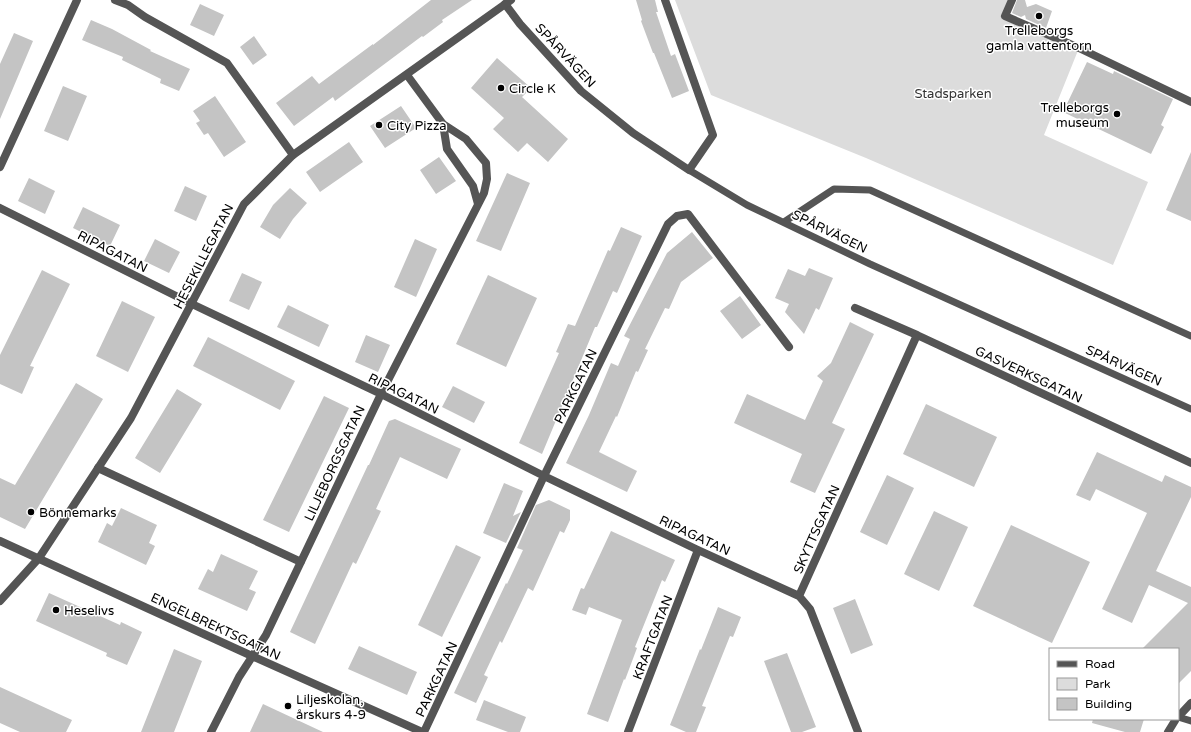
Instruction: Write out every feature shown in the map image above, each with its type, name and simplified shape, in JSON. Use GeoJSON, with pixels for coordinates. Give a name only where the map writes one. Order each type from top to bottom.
{"type":"FeatureCollection","features":[{"type":"Feature","properties":{"kind":"street"},"geometry":{"type":"LineString","coordinates":[[0,167],[77,0]]}},
{"type":"Feature","properties":{"kind":"street"},"geometry":{"type":"LineString","coordinates":[[114,0],[127,3],[145,17],[227,63],[293,155]]}},
{"type":"Feature","properties":{"kind":"street"},"geometry":{"type":"LineString","coordinates":[[665,0],[713,135],[689,170]]}},
{"type":"Feature","properties":{"kind":"street"},"geometry":{"type":"LineString","coordinates":[[1012,0],[1005,16],[1079,48],[1191,102]]}},
{"type":"Feature","properties":{"kind":"street","name":"SPÅRVÄGEN"},"geometry":{"type":"LineString","coordinates":[[508,2],[520,24],[581,91],[633,133],[689,170]]}},
{"type":"Feature","properties":{"kind":"street","name":"HESEKILLEGATAN"},"geometry":{"type":"LineString","coordinates":[[0,601],[39,558],[131,418],[244,204],[293,155],[508,2]]}},
{"type":"Feature","properties":{"kind":"street","name":"LILJEBORGSGATAN"},"geometry":{"type":"LineString","coordinates":[[211,732],[239,676],[266,635],[381,394],[484,193],[487,179],[486,163],[466,139],[443,124],[407,75]]}},
{"type":"Feature","properties":{"kind":"street","name":"LILJEBORGSGATAN"},"geometry":{"type":"LineString","coordinates":[[443,124],[447,149],[473,186],[478,204]]}},
{"type":"Feature","properties":{"kind":"street","name":"RIPAGATAN"},"geometry":{"type":"LineString","coordinates":[[0,208],[192,304],[381,394],[544,476],[698,550],[799,596]]}},
{"type":"Feature","properties":{"kind":"street","name":"PARKGATAN"},"geometry":{"type":"LineString","coordinates":[[423,732],[544,476],[668,224],[677,216],[688,214],[789,347]]}},
{"type":"Feature","properties":{"kind":"street","name":"GASVERKSGATAN"},"geometry":{"type":"LineString","coordinates":[[855,308],[917,335],[1191,463]]}},
{"type":"Feature","properties":{"kind":"street","name":"SKYTTSGATAN"},"geometry":{"type":"LineString","coordinates":[[799,596],[917,335]]}},
{"type":"Feature","properties":{"kind":"street"},"geometry":{"type":"LineString","coordinates":[[98,468],[301,562]]}},
{"type":"Feature","properties":{"kind":"street","name":"ENGELBREKTSGATAN"},"geometry":{"type":"LineString","coordinates":[[0,541],[423,732]]}},
{"type":"Feature","properties":{"kind":"street","name":"KRAFTGATAN"},"geometry":{"type":"LineString","coordinates":[[628,732],[698,550]]}},
{"type":"Feature","properties":{"kind":"street"},"geometry":{"type":"LineString","coordinates":[[799,596],[810,609],[858,732]]}},
{"type":"Feature","properties":{"kind":"street"},"geometry":{"type":"LineString","coordinates":[[1179,717],[1191,703]]}},
{"type":"Feature","properties":{"kind":"street"},"geometry":{"type":"LineString","coordinates":[[1168,732],[1177,720]]}},
{"type":"Feature","properties":{"kind":"lane","name":"SPÅRVÄGEN"},"geometry":{"type":"LineString","coordinates":[[689,170],[746,204],[870,264],[1191,408]]}},
{"type":"Feature","properties":{"kind":"lane"},"geometry":{"type":"LineString","coordinates":[[784,222],[834,189],[870,190],[1191,336]]}},
{"type":"Feature","properties":{"kind":"lane"},"geometry":{"type":"LineString","coordinates":[[1179,718],[1191,721]]}},
{"type":"Feature","properties":{"kind":"green space","name":"Stadsparken"},"geometry":{"type":"Polygon","coordinates":[[[675,0],[1012,0],[1005,15],[1079,48],[1044,135],[1148,182],[1113,265],[866,158],[711,95],[675,0]]]}},
{"type":"Feature","properties":{"kind":"building"},"geometry":{"type":"Polygon","coordinates":[[[431,0],[472,0],[442,20],[443,22],[335,101],[333,97],[294,126],[276,103],[312,76],[319,84],[431,0]]]}},
{"type":"Feature","properties":{"kind":"building"},"geometry":{"type":"Polygon","coordinates":[[[636,0],[655,0],[658,12],[656,12],[671,56],[675,54],[689,91],[672,98],[641,21],[642,20],[636,0]]]}},
{"type":"Feature","properties":{"kind":"building","name":"Trelleborgs gamla vattentorn"},"geometry":{"type":"Polygon","coordinates":[[[1017,0],[1025,0],[1027,7],[1036,4],[1052,11],[1046,28],[1026,19],[1025,15],[1021,17],[1012,13],[1017,0]]]}},
{"type":"Feature","properties":{"kind":"building"},"geometry":{"type":"Polygon","coordinates":[[[200,4],[224,15],[214,36],[190,25],[200,4]]]}},
{"type":"Feature","properties":{"kind":"building"},"geometry":{"type":"Polygon","coordinates":[[[91,20],[112,29],[151,50],[150,51],[190,69],[179,91],[160,83],[161,79],[122,60],[123,57],[82,40],[91,20]]]}},
{"type":"Feature","properties":{"kind":"building"},"geometry":{"type":"Polygon","coordinates":[[[14,33],[33,41],[0,119],[0,64],[14,33]]]}},
{"type":"Feature","properties":{"kind":"building"},"geometry":{"type":"Polygon","coordinates":[[[254,36],[267,55],[253,65],[240,47],[254,36]]]}},
{"type":"Feature","properties":{"kind":"building"},"geometry":{"type":"Polygon","coordinates":[[[497,58],[531,88],[522,97],[568,139],[548,162],[527,143],[518,152],[493,129],[504,118],[471,88],[497,58]]]}},
{"type":"Feature","properties":{"kind":"building","name":"Trelleborgs museum"},"geometry":{"type":"Polygon","coordinates":[[[1087,62],[1113,74],[1114,71],[1173,99],[1161,125],[1164,127],[1151,154],[1063,112],[1087,62]]]}},
{"type":"Feature","properties":{"kind":"building"},"geometry":{"type":"Polygon","coordinates":[[[63,86],[87,96],[68,141],[44,131],[63,86]]]}},
{"type":"Feature","properties":{"kind":"building"},"geometry":{"type":"Polygon","coordinates":[[[215,96],[246,142],[224,157],[208,133],[204,135],[196,123],[200,121],[193,111],[215,96]]]}},
{"type":"Feature","properties":{"kind":"building"},"geometry":{"type":"Polygon","coordinates":[[[401,106],[416,128],[385,148],[370,126],[401,106]]]}},
{"type":"Feature","properties":{"kind":"building"},"geometry":{"type":"Polygon","coordinates":[[[349,142],[363,162],[320,192],[306,172],[349,142]]]}},
{"type":"Feature","properties":{"kind":"building"},"geometry":{"type":"Polygon","coordinates":[[[1191,152],[1191,221],[1166,210],[1191,152]]]}},
{"type":"Feature","properties":{"kind":"building"},"geometry":{"type":"Polygon","coordinates":[[[439,157],[456,181],[436,194],[420,170],[439,157]]]}},
{"type":"Feature","properties":{"kind":"building"},"geometry":{"type":"Polygon","coordinates":[[[507,173],[530,183],[501,251],[476,241],[507,173]]]}},
{"type":"Feature","properties":{"kind":"building"},"geometry":{"type":"Polygon","coordinates":[[[29,178],[55,191],[45,214],[18,201],[29,178]]]}},
{"type":"Feature","properties":{"kind":"building"},"geometry":{"type":"Polygon","coordinates":[[[185,186],[207,196],[196,221],[174,211],[185,186]]]}},
{"type":"Feature","properties":{"kind":"building"},"geometry":{"type":"Polygon","coordinates":[[[290,188],[307,203],[293,219],[280,239],[260,227],[273,205],[290,188]]]}},
{"type":"Feature","properties":{"kind":"building"},"geometry":{"type":"Polygon","coordinates":[[[83,207],[120,225],[110,246],[73,228],[83,207]]]}},
{"type":"Feature","properties":{"kind":"building"},"geometry":{"type":"Polygon","coordinates":[[[621,227],[642,236],[617,293],[613,291],[597,327],[595,327],[542,454],[519,443],[559,353],[556,352],[568,324],[575,326],[608,250],[610,251],[621,227]]]}},
{"type":"Feature","properties":{"kind":"building"},"geometry":{"type":"Polygon","coordinates":[[[692,232],[713,258],[681,282],[669,309],[665,308],[645,349],[648,350],[638,372],[636,371],[617,417],[616,416],[599,452],[637,471],[627,492],[566,463],[589,415],[611,363],[618,366],[630,339],[624,336],[667,253],[692,232]]]}},
{"type":"Feature","properties":{"kind":"building"},"geometry":{"type":"Polygon","coordinates":[[[155,239],[180,252],[169,273],[144,261],[155,239]]]}},
{"type":"Feature","properties":{"kind":"building"},"geometry":{"type":"Polygon","coordinates":[[[415,239],[437,249],[416,297],[394,287],[415,239]]]}},
{"type":"Feature","properties":{"kind":"building"},"geometry":{"type":"Polygon","coordinates":[[[809,268],[833,278],[819,310],[816,308],[804,334],[785,312],[789,304],[775,298],[788,269],[805,276],[809,268]]]}},
{"type":"Feature","properties":{"kind":"building"},"geometry":{"type":"Polygon","coordinates":[[[42,270],[70,284],[30,366],[34,367],[22,394],[0,384],[0,355],[42,270]]]}},
{"type":"Feature","properties":{"kind":"building"},"geometry":{"type":"Polygon","coordinates":[[[242,273],[262,282],[249,310],[229,301],[242,273]]]}},
{"type":"Feature","properties":{"kind":"building"},"geometry":{"type":"Polygon","coordinates":[[[488,275],[537,298],[506,367],[456,344],[488,275]]]}},
{"type":"Feature","properties":{"kind":"building"},"geometry":{"type":"Polygon","coordinates":[[[740,296],[761,325],[742,339],[720,311],[740,296]]]}},
{"type":"Feature","properties":{"kind":"building"},"geometry":{"type":"Polygon","coordinates":[[[122,301],[155,317],[128,372],[96,356],[122,301]]]}},
{"type":"Feature","properties":{"kind":"building"},"geometry":{"type":"Polygon","coordinates":[[[288,305],[329,325],[319,347],[277,327],[288,305]]]}},
{"type":"Feature","properties":{"kind":"building"},"geometry":{"type":"Polygon","coordinates":[[[850,322],[874,334],[832,423],[845,429],[815,493],[790,482],[802,454],[734,423],[747,394],[805,420],[823,381],[817,376],[831,363],[850,322]]]}},
{"type":"Feature","properties":{"kind":"building"},"geometry":{"type":"Polygon","coordinates":[[[366,335],[390,345],[378,372],[355,362],[366,335]]]}},
{"type":"Feature","properties":{"kind":"building"},"geometry":{"type":"Polygon","coordinates":[[[208,337],[295,381],[280,410],[193,366],[208,337]]]}},
{"type":"Feature","properties":{"kind":"building"},"geometry":{"type":"Polygon","coordinates":[[[76,383],[103,399],[25,529],[0,517],[0,478],[15,485],[76,383]]]}},
{"type":"Feature","properties":{"kind":"building"},"geometry":{"type":"Polygon","coordinates":[[[453,386],[485,402],[474,423],[442,407],[453,386]]]}},
{"type":"Feature","properties":{"kind":"building"},"geometry":{"type":"Polygon","coordinates":[[[177,389],[202,404],[160,473],[135,458],[177,389]]]}},
{"type":"Feature","properties":{"kind":"building"},"geometry":{"type":"Polygon","coordinates":[[[324,396],[349,408],[289,532],[263,520],[324,396]]]}},
{"type":"Feature","properties":{"kind":"building"},"geometry":{"type":"Polygon","coordinates":[[[926,404],[997,437],[974,487],[903,454],[926,404]]]}},
{"type":"Feature","properties":{"kind":"building"},"geometry":{"type":"Polygon","coordinates":[[[395,419],[461,449],[447,479],[400,457],[376,509],[381,511],[356,564],[353,562],[315,644],[290,632],[389,421],[395,419]]]}},
{"type":"Feature","properties":{"kind":"building"},"geometry":{"type":"Polygon","coordinates":[[[1097,452],[1162,482],[1165,475],[1191,487],[1191,497],[1156,571],[1191,587],[1191,671],[1179,683],[1179,648],[1143,648],[1188,603],[1149,585],[1132,623],[1102,609],[1147,513],[1096,489],[1090,501],[1076,495],[1097,452]]]}},
{"type":"Feature","properties":{"kind":"building"},"geometry":{"type":"Polygon","coordinates":[[[887,475],[914,488],[887,545],[860,532],[887,475]]]}},
{"type":"Feature","properties":{"kind":"building"},"geometry":{"type":"Polygon","coordinates":[[[504,483],[523,491],[513,516],[521,512],[506,543],[483,533],[504,483]]]}},
{"type":"Feature","properties":{"kind":"building"},"geometry":{"type":"Polygon","coordinates":[[[549,500],[570,510],[570,520],[564,533],[560,531],[533,591],[528,588],[502,643],[500,641],[484,675],[488,677],[476,703],[454,693],[523,550],[517,548],[536,505],[549,500]]]}},
{"type":"Feature","properties":{"kind":"building"},"geometry":{"type":"Polygon","coordinates":[[[121,508],[157,525],[149,543],[155,546],[146,565],[98,542],[107,523],[112,526],[121,508]]]}},
{"type":"Feature","properties":{"kind":"building"},"geometry":{"type":"Polygon","coordinates":[[[934,511],[968,527],[939,591],[904,574],[934,511]]]}},
{"type":"Feature","properties":{"kind":"building"},"geometry":{"type":"Polygon","coordinates":[[[1011,525],[1090,562],[1052,643],[973,606],[1011,525]]]}},
{"type":"Feature","properties":{"kind":"building"},"geometry":{"type":"Polygon","coordinates":[[[611,531],[675,560],[665,582],[662,580],[635,647],[637,648],[608,722],[587,714],[622,620],[589,607],[586,615],[572,610],[581,588],[584,589],[611,531]]]}},
{"type":"Feature","properties":{"kind":"building"},"geometry":{"type":"Polygon","coordinates":[[[456,545],[481,557],[442,637],[418,625],[456,545]]]}},
{"type":"Feature","properties":{"kind":"building"},"geometry":{"type":"Polygon","coordinates":[[[221,554],[258,571],[249,589],[256,592],[247,611],[198,589],[208,569],[213,572],[221,554]]]}},
{"type":"Feature","properties":{"kind":"building"},"geometry":{"type":"Polygon","coordinates":[[[49,593],[120,625],[121,622],[142,632],[127,665],[106,656],[107,653],[36,621],[49,593]]]}},
{"type":"Feature","properties":{"kind":"building"},"geometry":{"type":"Polygon","coordinates":[[[855,599],[873,645],[851,654],[833,608],[855,599]]]}},
{"type":"Feature","properties":{"kind":"building"},"geometry":{"type":"Polygon","coordinates":[[[718,607],[741,617],[733,637],[730,636],[702,706],[706,707],[696,732],[686,732],[670,725],[718,607]]]}},
{"type":"Feature","properties":{"kind":"building"},"geometry":{"type":"Polygon","coordinates":[[[359,646],[417,672],[407,695],[348,669],[359,646]]]}},
{"type":"Feature","properties":{"kind":"building"},"geometry":{"type":"Polygon","coordinates":[[[174,649],[202,661],[174,732],[141,732],[174,649]]]}},
{"type":"Feature","properties":{"kind":"building"},"geometry":{"type":"Polygon","coordinates":[[[787,653],[816,727],[802,732],[791,732],[764,661],[787,653]]]}},
{"type":"Feature","properties":{"kind":"building"},"geometry":{"type":"Polygon","coordinates":[[[0,687],[72,720],[66,732],[20,732],[0,723],[0,687]]]}},
{"type":"Feature","properties":{"kind":"building"},"geometry":{"type":"Polygon","coordinates":[[[484,700],[526,717],[520,732],[508,732],[476,720],[484,700]]]}},
{"type":"Feature","properties":{"kind":"building"},"geometry":{"type":"Polygon","coordinates":[[[263,704],[323,732],[250,732],[263,704]]]}},
{"type":"Feature","properties":{"kind":"building"},"geometry":{"type":"Polygon","coordinates":[[[1093,720],[1144,720],[1140,732],[1125,732],[1092,723],[1093,720]]]}},
{"type":"Feature","properties":{"kind":"place","name":"Trelleborgs gamla vattentorn"},"geometry":{"type":"Point","coordinates":[1039,16]}},
{"type":"Feature","properties":{"kind":"place","name":"Circle K"},"geometry":{"type":"Point","coordinates":[501,88]}},
{"type":"Feature","properties":{"kind":"place","name":"Trelleborgs museum"},"geometry":{"type":"Point","coordinates":[1117,114]}},
{"type":"Feature","properties":{"kind":"place","name":"City Pizza"},"geometry":{"type":"Point","coordinates":[379,125]}},
{"type":"Feature","properties":{"kind":"place","name":"Bönnemarks"},"geometry":{"type":"Point","coordinates":[31,512]}},
{"type":"Feature","properties":{"kind":"place","name":"Heselivs"},"geometry":{"type":"Point","coordinates":[56,610]}},
{"type":"Feature","properties":{"kind":"place","name":"Liljeskolan, årskurs 4-9"},"geometry":{"type":"Point","coordinates":[288,706]}}]}
